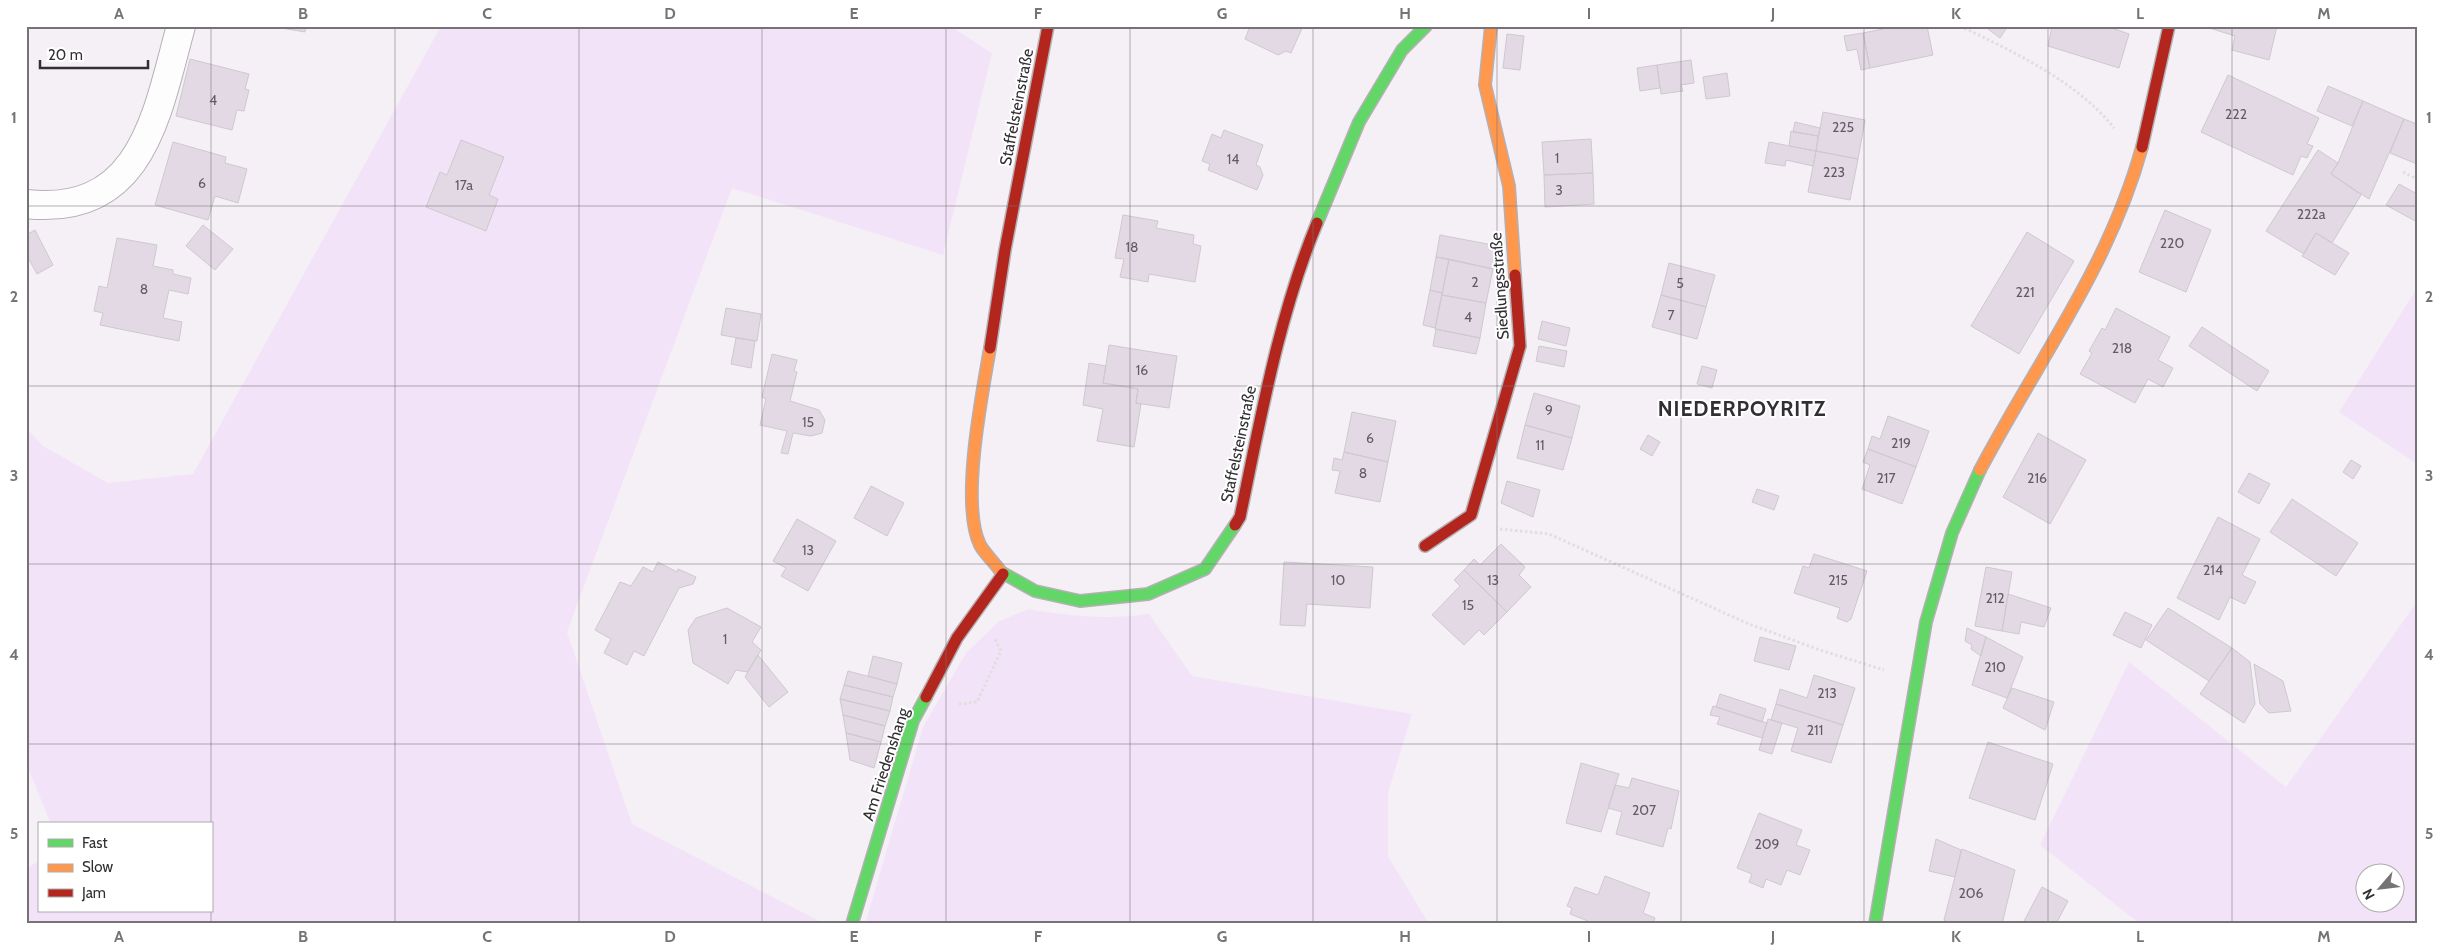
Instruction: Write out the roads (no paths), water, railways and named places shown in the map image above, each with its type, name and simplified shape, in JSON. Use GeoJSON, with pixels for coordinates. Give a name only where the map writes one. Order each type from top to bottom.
{"type":"FeatureCollection","features":[{"type":"Feature","properties":{"kind":"street"},"geometry":{"type":"LineString","coordinates":[[26,204],[45,206],[88,198],[121,178],[140,153],[156,116],[181,26]]}},
{"type":"Feature","properties":{"kind":"street","name":"Staffelsteinstraße"},"geometry":{"type":"LineString","coordinates":[[1048,26],[1005,250],[975,441],[972,515],[980,545],[1003,574],[1035,591],[1080,601],[1148,594],[1205,569],[1240,517],[1276,344],[1303,258],[1359,122],[1402,50],[1426,26]]}},
{"type":"Feature","properties":{"kind":"street","name":"Siedlungsstraße"},"geometry":{"type":"LineString","coordinates":[[1425,546],[1471,516],[1520,346],[1509,186],[1485,85],[1491,26]]}},
{"type":"Feature","properties":{"kind":"street"},"geometry":{"type":"LineString","coordinates":[[1875,924],[1926,622],[1937,578],[1973,483],[2086,289],[2110,240],[2142,148],[2156,96],[2169,26]]}},
{"type":"Feature","properties":{"kind":"street","name":"Am Friedenshang"},"geometry":{"type":"LineString","coordinates":[[852,924],[913,721],[957,638],[1003,574]]}},
{"type":"Feature","properties":{"kind":"district","name":"NIEDERPOYRITZ"},"geometry":{"type":"Point","coordinates":[1742,409]}}]}
